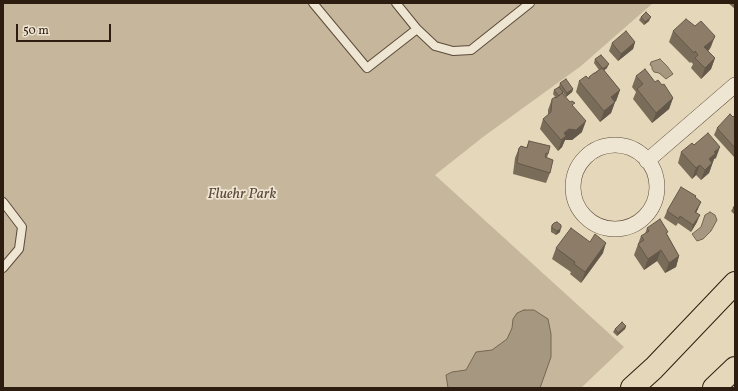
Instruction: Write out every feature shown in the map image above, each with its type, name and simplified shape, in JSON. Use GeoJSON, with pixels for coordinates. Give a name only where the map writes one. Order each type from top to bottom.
{"type":"FeatureCollection","features":[{"type":"Feature","properties":{"kind":"highway"},"geometry":{"type":"LineString","coordinates":[[632,388],[654,368],[735,283]]}},
{"type":"Feature","properties":{"kind":"highway"},"geometry":{"type":"LineString","coordinates":[[714,388],[735,368]]}},
{"type":"Feature","properties":{"kind":"street"},"geometry":{"type":"LineString","coordinates":[[647,161],[735,85]]}},
{"type":"Feature","properties":{"kind":"street"},"geometry":{"type":"LineString","coordinates":[[608,146],[625,147],[641,154],[647,161],[655,176],[656,193],[650,210],[638,222],[622,228],[613,229],[596,225],[583,214],[575,199],[574,182],[580,165],[592,153],[608,146]]}},
{"type":"Feature","properties":{"kind":"lane"},"geometry":{"type":"LineString","coordinates":[[313,3],[367,68],[417,29]]}},
{"type":"Feature","properties":{"kind":"lane"},"geometry":{"type":"LineString","coordinates":[[396,3],[417,29],[435,46],[453,51],[471,50],[530,3]]}},
{"type":"Feature","properties":{"kind":"lane"},"geometry":{"type":"LineString","coordinates":[[3,202],[22,227],[19,249],[3,268]]}},
{"type":"Feature","properties":{"kind":"green space","name":"Fluehr Park"},"geometry":{"type":"Polygon","coordinates":[[[3,3],[653,3],[581,66],[483,137],[435,175],[624,347],[581,388],[3,388],[3,3]]]}},
{"type":"Feature","properties":{"kind":"shaded area"},"geometry":{"type":"Polygon","coordinates":[[[660,59],[673,74],[666,79],[659,73],[654,72],[652,66],[650,65],[651,62],[660,59]]]}},
{"type":"Feature","properties":{"kind":"shaded area"},"geometry":{"type":"Polygon","coordinates":[[[710,212],[715,215],[717,220],[711,231],[703,239],[697,241],[692,234],[701,227],[705,215],[710,212]]]}},
{"type":"Feature","properties":{"kind":"shaded area"},"geometry":{"type":"Polygon","coordinates":[[[524,310],[534,310],[548,319],[551,334],[551,357],[540,388],[448,388],[446,375],[452,372],[466,370],[476,352],[492,350],[507,339],[512,328],[513,319],[517,313],[524,310]]]}},
{"type":"Feature","properties":{"kind":"building"},"geometry":{"type":"Polygon","coordinates":[[[646,12],[651,17],[645,22],[641,17],[646,12]]]}},
{"type":"Feature","properties":{"kind":"building"},"geometry":{"type":"Polygon","coordinates":[[[686,19],[695,26],[701,21],[715,36],[713,40],[704,47],[715,58],[705,68],[695,58],[698,55],[695,51],[694,53],[673,31],[686,19]]]}},
{"type":"Feature","properties":{"kind":"building"},"geometry":{"type":"Polygon","coordinates":[[[626,31],[635,42],[621,54],[612,43],[626,31]]]}},
{"type":"Feature","properties":{"kind":"building"},"geometry":{"type":"Polygon","coordinates":[[[601,55],[609,64],[603,69],[595,59],[601,55]]]}},
{"type":"Feature","properties":{"kind":"building"},"geometry":{"type":"Polygon","coordinates":[[[602,68],[620,90],[611,97],[615,102],[604,111],[579,81],[586,76],[589,79],[589,77],[602,68]]]}},
{"type":"Feature","properties":{"kind":"building"},"geometry":{"type":"Polygon","coordinates":[[[645,69],[655,82],[658,80],[662,85],[664,84],[673,98],[656,113],[637,89],[643,84],[636,76],[645,69]]]}},
{"type":"Feature","properties":{"kind":"building"},"geometry":{"type":"Polygon","coordinates":[[[566,79],[573,89],[567,93],[560,83],[566,79]]]}},
{"type":"Feature","properties":{"kind":"building"},"geometry":{"type":"Polygon","coordinates":[[[559,87],[563,92],[559,96],[554,90],[559,87]]]}},
{"type":"Feature","properties":{"kind":"building"},"geometry":{"type":"Polygon","coordinates":[[[562,93],[570,102],[572,101],[575,103],[572,105],[586,121],[576,130],[569,129],[564,133],[566,136],[561,140],[543,119],[551,112],[552,99],[555,97],[556,98],[562,93]]]}},
{"type":"Feature","properties":{"kind":"building"},"geometry":{"type":"Polygon","coordinates":[[[730,114],[733,117],[735,115],[735,148],[717,128],[730,114]]]}},
{"type":"Feature","properties":{"kind":"building"},"geometry":{"type":"Polygon","coordinates":[[[708,133],[720,147],[709,159],[712,163],[705,170],[700,165],[696,168],[681,152],[692,143],[694,145],[708,133]]]}},
{"type":"Feature","properties":{"kind":"building"},"geometry":{"type":"Polygon","coordinates":[[[529,141],[550,146],[548,154],[546,153],[545,157],[553,160],[550,173],[517,163],[519,148],[521,146],[527,148],[529,141]]]}},
{"type":"Feature","properties":{"kind":"building"},"geometry":{"type":"Polygon","coordinates":[[[681,187],[696,196],[695,197],[701,202],[695,212],[700,215],[693,225],[680,216],[679,219],[667,211],[681,187]]]}},
{"type":"Feature","properties":{"kind":"building"},"geometry":{"type":"Polygon","coordinates":[[[660,219],[679,256],[669,263],[661,250],[648,259],[638,244],[644,240],[641,236],[649,231],[647,228],[660,219]]]}},
{"type":"Feature","properties":{"kind":"building"},"geometry":{"type":"Polygon","coordinates":[[[557,222],[561,225],[561,228],[557,231],[552,228],[552,225],[557,222]]]}},
{"type":"Feature","properties":{"kind":"building"},"geometry":{"type":"Polygon","coordinates":[[[571,228],[590,242],[595,234],[606,243],[585,272],[574,264],[575,262],[556,248],[571,228]]]}},
{"type":"Feature","properties":{"kind":"building"},"geometry":{"type":"Polygon","coordinates":[[[622,322],[626,326],[618,333],[615,329],[622,322]]]}}]}
